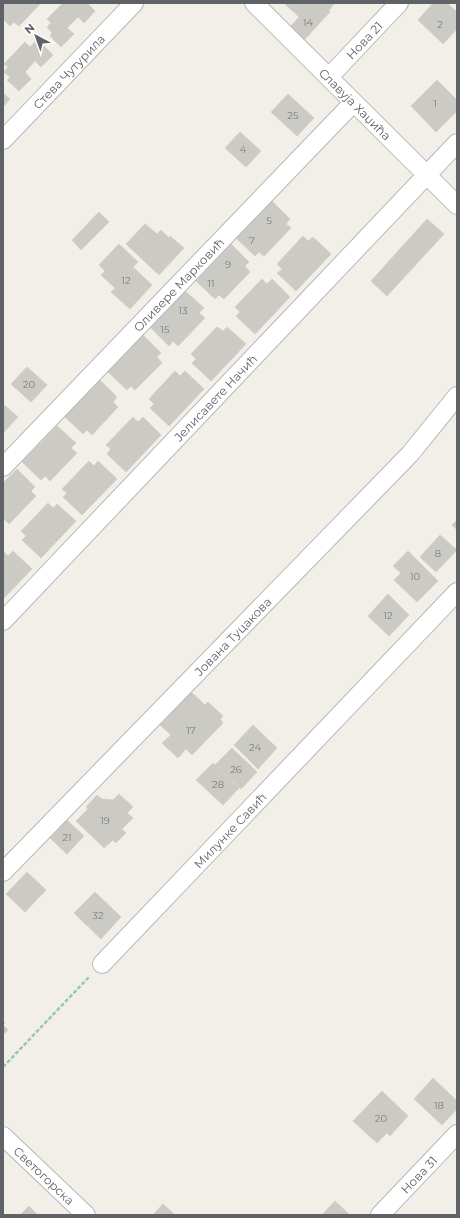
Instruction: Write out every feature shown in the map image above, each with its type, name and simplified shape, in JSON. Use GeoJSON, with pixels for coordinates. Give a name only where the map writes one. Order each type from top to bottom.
{"type":"FeatureCollection","features":[{"type":"Feature","properties":{"kind":"street","name":"Стева Чутурила"},"geometry":{"type":"LineString","coordinates":[[3,140],[134,3]]}},
{"type":"Feature","properties":{"kind":"street","name":"Славуја Хаџића"},"geometry":{"type":"LineString","coordinates":[[254,3],[457,205]]}},
{"type":"Feature","properties":{"kind":"street","name":"Нова 21"},"geometry":{"type":"LineString","coordinates":[[329,77],[398,3]]}},
{"type":"Feature","properties":{"kind":"street","name":"Оливере Марковић"},"geometry":{"type":"LineString","coordinates":[[3,467],[353,103]]}},
{"type":"Feature","properties":{"kind":"street","name":"Јелисавете Начић"},"geometry":{"type":"LineString","coordinates":[[3,621],[457,143]]}},
{"type":"Feature","properties":{"kind":"street","name":"Јована Туцакова"},"geometry":{"type":"LineString","coordinates":[[3,872],[410,454],[457,396]]}},
{"type":"Feature","properties":{"kind":"street","name":"Милунке Савић"},"geometry":{"type":"LineString","coordinates":[[102,964],[457,592]]}},
{"type":"Feature","properties":{"kind":"street","name":"Нова 31"},"geometry":{"type":"LineString","coordinates":[[380,1215],[457,1134]]}},
{"type":"Feature","properties":{"kind":"street","name":"Светогорска"},"geometry":{"type":"LineString","coordinates":[[3,1136],[86,1215]]}},
{"type":"Feature","properties":{"kind":"path"},"geometry":{"type":"LineString","coordinates":[[3,1068],[102,964]]}},
{"type":"Feature","properties":{"kind":"building"},"geometry":{"type":"Polygon","coordinates":[[[3,3],[41,3],[19,26],[14,22],[10,26],[3,19],[3,3]]]}},
{"type":"Feature","properties":{"kind":"building"},"geometry":{"type":"Polygon","coordinates":[[[63,3],[87,3],[95,11],[84,23],[78,17],[67,28],[74,34],[61,47],[50,36],[52,33],[47,27],[51,23],[47,19],[63,3]]]}},
{"type":"Feature","properties":{"kind":"building"},"geometry":{"type":"Polygon","coordinates":[[[284,3],[335,3],[329,10],[330,12],[304,40],[290,27],[299,17],[284,3]]]}},
{"type":"Feature","properties":{"kind":"building"},"geometry":{"type":"Polygon","coordinates":[[[433,3],[447,3],[457,12],[457,29],[443,44],[418,20],[433,3]]]}},
{"type":"Feature","properties":{"kind":"building"},"geometry":{"type":"Polygon","coordinates":[[[25,42],[30,47],[35,42],[40,46],[42,44],[53,55],[41,67],[35,61],[25,72],[31,79],[19,91],[7,80],[10,77],[4,72],[8,67],[4,64],[25,42]]]}},
{"type":"Feature","properties":{"kind":"building"},"geometry":{"type":"Polygon","coordinates":[[[437,80],[457,100],[457,111],[436,132],[411,106],[437,80]]]}},
{"type":"Feature","properties":{"kind":"building"},"geometry":{"type":"Polygon","coordinates":[[[3,93],[10,99],[3,107],[3,93]]]}},
{"type":"Feature","properties":{"kind":"building"},"geometry":{"type":"Polygon","coordinates":[[[288,94],[314,118],[297,136],[271,112],[288,94]]]}},
{"type":"Feature","properties":{"kind":"building"},"geometry":{"type":"Polygon","coordinates":[[[240,132],[261,151],[246,167],[225,148],[240,132]]]}},
{"type":"Feature","properties":{"kind":"building"},"geometry":{"type":"Polygon","coordinates":[[[272,201],[290,219],[286,224],[291,228],[264,256],[259,252],[255,256],[236,238],[272,201]]]}},
{"type":"Feature","properties":{"kind":"building"},"geometry":{"type":"Polygon","coordinates":[[[99,212],[109,222],[81,250],[72,240],[99,212]]]}},
{"type":"Feature","properties":{"kind":"building"},"geometry":{"type":"Polygon","coordinates":[[[427,219],[444,234],[387,296],[371,281],[427,219]]]}},
{"type":"Feature","properties":{"kind":"building"},"geometry":{"type":"Polygon","coordinates":[[[145,224],[157,234],[161,230],[169,238],[170,236],[184,248],[159,275],[126,244],[145,224]]]}},
{"type":"Feature","properties":{"kind":"building"},"geometry":{"type":"Polygon","coordinates":[[[303,236],[308,241],[313,237],[331,254],[296,291],[277,273],[282,269],[277,264],[303,236]]]}},
{"type":"Feature","properties":{"kind":"building"},"geometry":{"type":"Polygon","coordinates":[[[119,244],[138,262],[133,267],[152,285],[130,309],[111,292],[115,288],[101,275],[105,271],[99,265],[119,244]]]}},
{"type":"Feature","properties":{"kind":"building"},"geometry":{"type":"Polygon","coordinates":[[[231,244],[249,262],[245,266],[250,272],[224,299],[219,295],[215,299],[196,281],[231,244]]]}},
{"type":"Feature","properties":{"kind":"building"},"geometry":{"type":"Polygon","coordinates":[[[262,279],[267,284],[272,279],[290,297],[255,334],[236,316],[240,312],[235,307],[262,279]]]}},
{"type":"Feature","properties":{"kind":"building"},"geometry":{"type":"Polygon","coordinates":[[[185,291],[204,308],[199,313],[205,318],[178,346],[173,341],[169,346],[150,327],[185,291]]]}},
{"type":"Feature","properties":{"kind":"building"},"geometry":{"type":"Polygon","coordinates":[[[217,327],[223,331],[227,327],[246,344],[211,381],[192,363],[196,359],[191,354],[217,327]]]}},
{"type":"Feature","properties":{"kind":"building"},"geometry":{"type":"Polygon","coordinates":[[[143,335],[161,353],[157,357],[162,363],[135,390],[131,386],[127,390],[108,372],[143,335]]]}},
{"type":"Feature","properties":{"kind":"building"},"geometry":{"type":"Polygon","coordinates":[[[27,367],[47,385],[31,402],[11,384],[27,367]]]}},
{"type":"Feature","properties":{"kind":"building"},"geometry":{"type":"Polygon","coordinates":[[[175,371],[180,376],[185,371],[204,389],[169,426],[150,408],[154,404],[149,399],[175,371]]]}},
{"type":"Feature","properties":{"kind":"building"},"geometry":{"type":"Polygon","coordinates":[[[99,379],[117,397],[113,402],[118,407],[92,435],[87,430],[83,434],[64,416],[99,379]]]}},
{"type":"Feature","properties":{"kind":"building"},"geometry":{"type":"Polygon","coordinates":[[[3,404],[18,417],[3,433],[3,404]]]}},
{"type":"Feature","properties":{"kind":"building"},"geometry":{"type":"Polygon","coordinates":[[[133,417],[138,422],[143,417],[161,435],[126,472],[107,454],[111,449],[106,445],[133,417]]]}},
{"type":"Feature","properties":{"kind":"building"},"geometry":{"type":"Polygon","coordinates":[[[57,426],[76,443],[71,448],[77,453],[50,481],[45,476],[41,480],[22,462],[57,426]]]}},
{"type":"Feature","properties":{"kind":"building"},"geometry":{"type":"Polygon","coordinates":[[[89,461],[94,466],[98,461],[117,479],[82,515],[63,497],[67,493],[62,489],[89,461]]]}},
{"type":"Feature","properties":{"kind":"building"},"geometry":{"type":"Polygon","coordinates":[[[17,469],[35,487],[31,491],[36,496],[9,524],[4,519],[3,521],[3,483],[17,469]]]}},
{"type":"Feature","properties":{"kind":"building"},"geometry":{"type":"Polygon","coordinates":[[[48,503],[53,508],[57,504],[76,521],[41,558],[22,540],[26,536],[21,531],[48,503]]]}},
{"type":"Feature","properties":{"kind":"building"},"geometry":{"type":"Polygon","coordinates":[[[457,520],[457,530],[452,525],[457,520]]]}},
{"type":"Feature","properties":{"kind":"building"},"geometry":{"type":"Polygon","coordinates":[[[440,535],[457,550],[436,572],[420,557],[440,535]]]}},
{"type":"Feature","properties":{"kind":"building"},"geometry":{"type":"Polygon","coordinates":[[[3,551],[8,556],[13,551],[32,569],[3,599],[3,551]]]}},
{"type":"Feature","properties":{"kind":"building"},"geometry":{"type":"Polygon","coordinates":[[[408,551],[438,581],[417,602],[394,580],[401,573],[393,566],[408,551]]]}},
{"type":"Feature","properties":{"kind":"building"},"geometry":{"type":"Polygon","coordinates":[[[388,594],[409,615],[389,636],[368,616],[388,594]]]}},
{"type":"Feature","properties":{"kind":"building"},"geometry":{"type":"Polygon","coordinates":[[[191,692],[205,705],[208,702],[223,716],[220,719],[223,723],[192,755],[186,749],[178,758],[162,743],[171,735],[160,725],[191,692]]]}},
{"type":"Feature","properties":{"kind":"building"},"geometry":{"type":"Polygon","coordinates":[[[253,725],[277,748],[258,769],[234,745],[253,725]]]}},
{"type":"Feature","properties":{"kind":"building"},"geometry":{"type":"Polygon","coordinates":[[[232,748],[257,772],[241,789],[215,765],[232,748]]]}},
{"type":"Feature","properties":{"kind":"building"},"geometry":{"type":"Polygon","coordinates":[[[213,763],[239,788],[223,805],[196,780],[213,763]]]}},
{"type":"Feature","properties":{"kind":"building"},"geometry":{"type":"Polygon","coordinates":[[[119,794],[133,807],[127,813],[133,818],[122,829],[126,833],[116,843],[113,840],[104,848],[76,821],[88,809],[86,807],[97,795],[102,799],[113,800],[119,794]]]}},
{"type":"Feature","properties":{"kind":"building"},"geometry":{"type":"Polygon","coordinates":[[[67,820],[84,836],[67,854],[50,838],[67,820]]]}},
{"type":"Feature","properties":{"kind":"building"},"geometry":{"type":"Polygon","coordinates":[[[27,872],[46,890],[25,912],[6,894],[27,872]]]}},
{"type":"Feature","properties":{"kind":"building"},"geometry":{"type":"Polygon","coordinates":[[[95,892],[121,917],[101,939],[74,913],[95,892]]]}},
{"type":"Feature","properties":{"kind":"building"},"geometry":{"type":"Polygon","coordinates":[[[3,1025],[8,1030],[3,1035],[3,1025]]]}},
{"type":"Feature","properties":{"kind":"building"},"geometry":{"type":"Polygon","coordinates":[[[433,1078],[457,1101],[457,1109],[442,1125],[414,1099],[433,1078]]]}},
{"type":"Feature","properties":{"kind":"building"},"geometry":{"type":"Polygon","coordinates":[[[382,1091],[408,1116],[390,1136],[387,1133],[377,1143],[353,1121],[382,1091]]]}},
{"type":"Feature","properties":{"kind":"building"},"geometry":{"type":"Polygon","coordinates":[[[335,1201],[350,1215],[322,1215],[335,1201]]]}},
{"type":"Feature","properties":{"kind":"building"},"geometry":{"type":"Polygon","coordinates":[[[163,1204],[175,1215],[153,1215],[163,1204]]]}},
{"type":"Feature","properties":{"kind":"building"},"geometry":{"type":"Polygon","coordinates":[[[29,1206],[38,1215],[20,1215],[29,1206]]]}}]}
